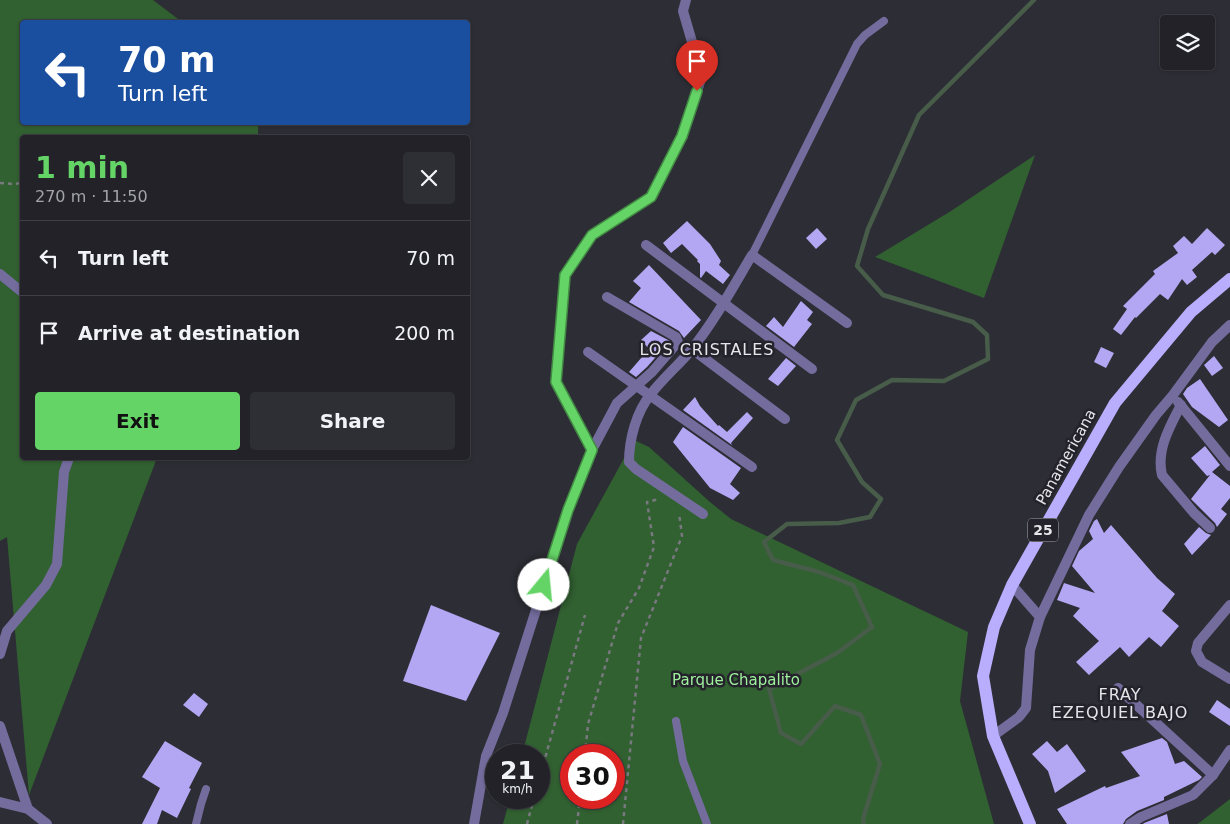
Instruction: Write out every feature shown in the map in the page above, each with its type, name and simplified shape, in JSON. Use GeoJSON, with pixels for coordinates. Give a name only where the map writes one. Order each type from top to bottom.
{"type":"FeatureCollection","features":[{"type":"Feature","properties":{"kind":"main road","name":"Panamericana"},"geometry":{"type":"LineString","coordinates":[[1030,824],[993,736],[983,676],[994,627],[1012,585],[1114,403],[1191,312],[1230,279]]}},
{"type":"Feature","properties":{"kind":"street"},"geometry":{"type":"LineString","coordinates":[[592,450],[556,382],[565,275],[592,235],[651,197],[682,136],[702,76],[682,11],[686,0]]}},
{"type":"Feature","properties":{"kind":"street"},"geometry":{"type":"LineString","coordinates":[[646,245],[812,370]]}},
{"type":"Feature","properties":{"kind":"street"},"geometry":{"type":"LineString","coordinates":[[703,514],[636,469],[629,462],[629,449],[636,422],[649,395],[692,349],[724,302],[752,255],[847,323]]}},
{"type":"Feature","properties":{"kind":"street"},"geometry":{"type":"LineString","coordinates":[[0,274],[20,290]]}},
{"type":"Feature","properties":{"kind":"street"},"geometry":{"type":"LineString","coordinates":[[474,824],[486,756],[503,713],[568,510],[592,450],[617,403],[652,372],[678,342],[678,339],[607,297]]}},
{"type":"Feature","properties":{"kind":"street"},"geometry":{"type":"LineString","coordinates":[[993,736],[1019,717],[1026,708],[1030,650],[1040,617],[1089,515],[1119,466],[1156,415],[1212,342],[1230,325]]}},
{"type":"Feature","properties":{"kind":"street"},"geometry":{"type":"LineString","coordinates":[[692,349],[785,419]]}},
{"type":"Feature","properties":{"kind":"street"},"geometry":{"type":"LineString","coordinates":[[588,352],[752,467]]}},
{"type":"Feature","properties":{"kind":"street"},"geometry":{"type":"LineString","coordinates":[[1173,395],[1230,466]]}},
{"type":"Feature","properties":{"kind":"street"},"geometry":{"type":"LineString","coordinates":[[1181,405],[1168,430],[1161,454],[1160,469],[1162,475],[1194,513],[1210,528]]}},
{"type":"Feature","properties":{"kind":"street"},"geometry":{"type":"LineString","coordinates":[[0,654],[7,631],[46,585],[57,564],[64,472],[68,460]]}},
{"type":"Feature","properties":{"kind":"street"},"geometry":{"type":"LineString","coordinates":[[1012,585],[1040,617]]}},
{"type":"Feature","properties":{"kind":"street"},"geometry":{"type":"LineString","coordinates":[[1230,605],[1198,643],[1196,651],[1202,662],[1230,679]]}},
{"type":"Feature","properties":{"kind":"street"},"geometry":{"type":"LineString","coordinates":[[1118,688],[1213,775]]}},
{"type":"Feature","properties":{"kind":"street"},"geometry":{"type":"LineString","coordinates":[[0,726],[28,809]]}},
{"type":"Feature","properties":{"kind":"street"},"geometry":{"type":"LineString","coordinates":[[1130,824],[1141,817],[1193,795],[1213,775],[1230,750]]}},
{"type":"Feature","properties":{"kind":"street"},"geometry":{"type":"LineString","coordinates":[[0,802],[28,809],[46,824]]}},
{"type":"Feature","properties":{"kind":"lane"},"geometry":{"type":"LineString","coordinates":[[752,255],[857,44],[865,35],[884,21]]}},
{"type":"Feature","properties":{"kind":"lane"},"geometry":{"type":"LineString","coordinates":[[676,721],[682,761],[707,824]]}},
{"type":"Feature","properties":{"kind":"lane"},"geometry":{"type":"LineString","coordinates":[[196,824],[200,804],[206,789]]}},
{"type":"Feature","properties":{"kind":"path"},"geometry":{"type":"LineString","coordinates":[[0,183],[20,183]]}},
{"type":"Feature","properties":{"kind":"path"},"geometry":{"type":"LineString","coordinates":[[586,744],[588,724],[618,623],[639,588],[654,546],[647,502],[661,498]]}},
{"type":"Feature","properties":{"kind":"path"},"geometry":{"type":"LineString","coordinates":[[623,824],[641,638],[682,536],[679,512],[673,508]]}},
{"type":"Feature","properties":{"kind":"path"},"geometry":{"type":"LineString","coordinates":[[549,744],[585,616]]}},
{"type":"Feature","properties":{"kind":"path"},"geometry":{"type":"LineString","coordinates":[[527,824],[531,809]]}},
{"type":"Feature","properties":{"kind":"path"},"geometry":{"type":"LineString","coordinates":[[576,824],[578,809]]}},
{"type":"Feature","properties":{"kind":"green space"},"geometry":{"type":"Polygon","coordinates":[[[0,0],[153,0],[179,20],[20,20],[20,125],[258,125],[258,135],[20,135],[20,460],[156,460],[29,795],[7,537],[0,541],[0,0]]]}},
{"type":"Feature","properties":{"kind":"green space"},"geometry":{"type":"Polygon","coordinates":[[[1035,155],[984,298],[875,257],[951,211],[1035,155]]]}},
{"type":"Feature","properties":{"kind":"green space","name":"Parque Chapalito"},"geometry":{"type":"Polygon","coordinates":[[[634,440],[649,447],[731,519],[968,632],[960,701],[994,824],[503,824],[507,809],[550,809],[550,744],[525,744],[577,544],[634,440]]]}},
{"type":"Feature","properties":{"kind":"green space"},"geometry":{"type":"Polygon","coordinates":[[[1230,799],[1230,824],[1197,824],[1199,823],[1230,799]]]}},
{"type":"Feature","properties":{"kind":"building"},"geometry":{"type":"Polygon","coordinates":[[[687,221],[710,244],[721,261],[719,265],[730,275],[723,284],[706,271],[701,278],[698,260],[682,244],[671,253],[663,243],[687,221]]]}},
{"type":"Feature","properties":{"kind":"building"},"geometry":{"type":"Polygon","coordinates":[[[817,228],[827,239],[816,249],[806,238],[817,228]]]}},
{"type":"Feature","properties":{"kind":"building"},"geometry":{"type":"Polygon","coordinates":[[[1207,228],[1225,245],[1215,255],[1212,252],[1192,270],[1197,277],[1187,285],[1182,279],[1168,300],[1160,294],[1135,317],[1121,335],[1113,329],[1127,309],[1123,306],[1155,274],[1153,271],[1178,253],[1173,246],[1184,236],[1192,244],[1207,228]]]}},
{"type":"Feature","properties":{"kind":"building"},"geometry":{"type":"Polygon","coordinates":[[[649,265],[701,320],[684,338],[679,331],[629,302],[641,288],[633,281],[649,265]]]}},
{"type":"Feature","properties":{"kind":"building"},"geometry":{"type":"Polygon","coordinates":[[[801,301],[813,312],[807,320],[812,324],[794,347],[766,326],[774,317],[783,327],[801,301]]]}},
{"type":"Feature","properties":{"kind":"building"},"geometry":{"type":"Polygon","coordinates":[[[651,331],[670,341],[636,377],[629,372],[649,349],[641,340],[651,331]]]}},
{"type":"Feature","properties":{"kind":"building"},"geometry":{"type":"Polygon","coordinates":[[[1101,347],[1114,353],[1106,368],[1094,362],[1101,347]]]}},
{"type":"Feature","properties":{"kind":"building"},"geometry":{"type":"Polygon","coordinates":[[[1214,356],[1223,368],[1212,376],[1204,365],[1214,356]]]}},
{"type":"Feature","properties":{"kind":"building"},"geometry":{"type":"Polygon","coordinates":[[[786,358],[796,366],[778,386],[768,379],[786,358]]]}},
{"type":"Feature","properties":{"kind":"building"},"geometry":{"type":"Polygon","coordinates":[[[1200,379],[1228,420],[1219,427],[1192,407],[1183,394],[1187,388],[1200,379]]]}},
{"type":"Feature","properties":{"kind":"building"},"geometry":{"type":"Polygon","coordinates":[[[695,397],[700,406],[718,426],[727,432],[747,412],[753,418],[731,443],[732,445],[683,410],[695,397]]]}},
{"type":"Feature","properties":{"kind":"building"},"geometry":{"type":"Polygon","coordinates":[[[683,427],[741,468],[730,484],[740,493],[733,500],[710,488],[673,442],[683,427]]]}},
{"type":"Feature","properties":{"kind":"building"},"geometry":{"type":"Polygon","coordinates":[[[1205,446],[1220,465],[1212,472],[1230,486],[1230,498],[1221,509],[1227,514],[1217,527],[1191,499],[1210,475],[1207,476],[1191,458],[1205,446]]]}},
{"type":"Feature","properties":{"kind":"building"},"geometry":{"type":"Polygon","coordinates":[[[1097,519],[1104,533],[1111,525],[1157,578],[1175,594],[1162,611],[1179,626],[1161,647],[1149,637],[1129,657],[1120,647],[1089,675],[1076,662],[1099,641],[1073,616],[1080,608],[1057,600],[1064,583],[1095,593],[1072,566],[1079,551],[1093,539],[1089,531],[1097,519]]]}},
{"type":"Feature","properties":{"kind":"building"},"geometry":{"type":"Polygon","coordinates":[[[1199,527],[1211,535],[1192,555],[1184,544],[1199,527]]]}},
{"type":"Feature","properties":{"kind":"building"},"geometry":{"type":"Polygon","coordinates":[[[431,605],[500,633],[466,701],[403,681],[431,605]]]}},
{"type":"Feature","properties":{"kind":"building"},"geometry":{"type":"Polygon","coordinates":[[[194,693],[208,704],[199,717],[183,705],[194,693]]]}},
{"type":"Feature","properties":{"kind":"building"},"geometry":{"type":"Polygon","coordinates":[[[1217,700],[1230,709],[1230,726],[1209,712],[1217,700]]]}},
{"type":"Feature","properties":{"kind":"building"},"geometry":{"type":"Polygon","coordinates":[[[1162,738],[1167,742],[1175,764],[1184,761],[1202,777],[1199,780],[1164,797],[1164,800],[1137,811],[1126,819],[1123,824],[1067,824],[1057,809],[1105,786],[1106,788],[1140,776],[1121,752],[1162,738]]]}},
{"type":"Feature","properties":{"kind":"building"},"geometry":{"type":"Polygon","coordinates":[[[165,741],[202,763],[177,818],[162,810],[157,824],[142,824],[160,788],[142,777],[165,741]]]}},
{"type":"Feature","properties":{"kind":"building"},"geometry":{"type":"Polygon","coordinates":[[[1047,741],[1057,752],[1067,744],[1086,771],[1055,793],[1048,771],[1032,754],[1047,741]]]}},
{"type":"Feature","properties":{"kind":"building"},"geometry":{"type":"Polygon","coordinates":[[[1167,814],[1169,824],[1143,824],[1144,823],[1167,814]]]}},
{"type":"Feature","properties":{"kind":"waterway"},"geometry":{"type":"LineString","coordinates":[[864,824],[863,819],[880,764],[861,715],[835,706],[801,744],[781,733],[769,689],[837,653],[872,627],[853,585],[819,572],[773,560],[764,542],[787,524],[839,523],[870,517],[881,499],[862,482],[837,440],[856,400],[892,380],[944,381],[988,359],[987,335],[973,322],[883,295],[857,266],[868,229],[919,115],[1034,0]]}},
{"type":"Feature","properties":{"kind":"district","name":"LOS CRISTALES"},"geometry":{"type":"Point","coordinates":[707,349]}},
{"type":"Feature","properties":{"kind":"district","name":"FRAY EZEQUIEL BAJO"},"geometry":{"type":"Point","coordinates":[1120,703]}},
{"type":"Feature","properties":{"kind":"route"},"geometry":{"type":"LineString","coordinates":[[544,585],[568,510],[592,450],[556,382],[565,275],[592,235],[651,197],[682,136],[697,91]]}}]}
